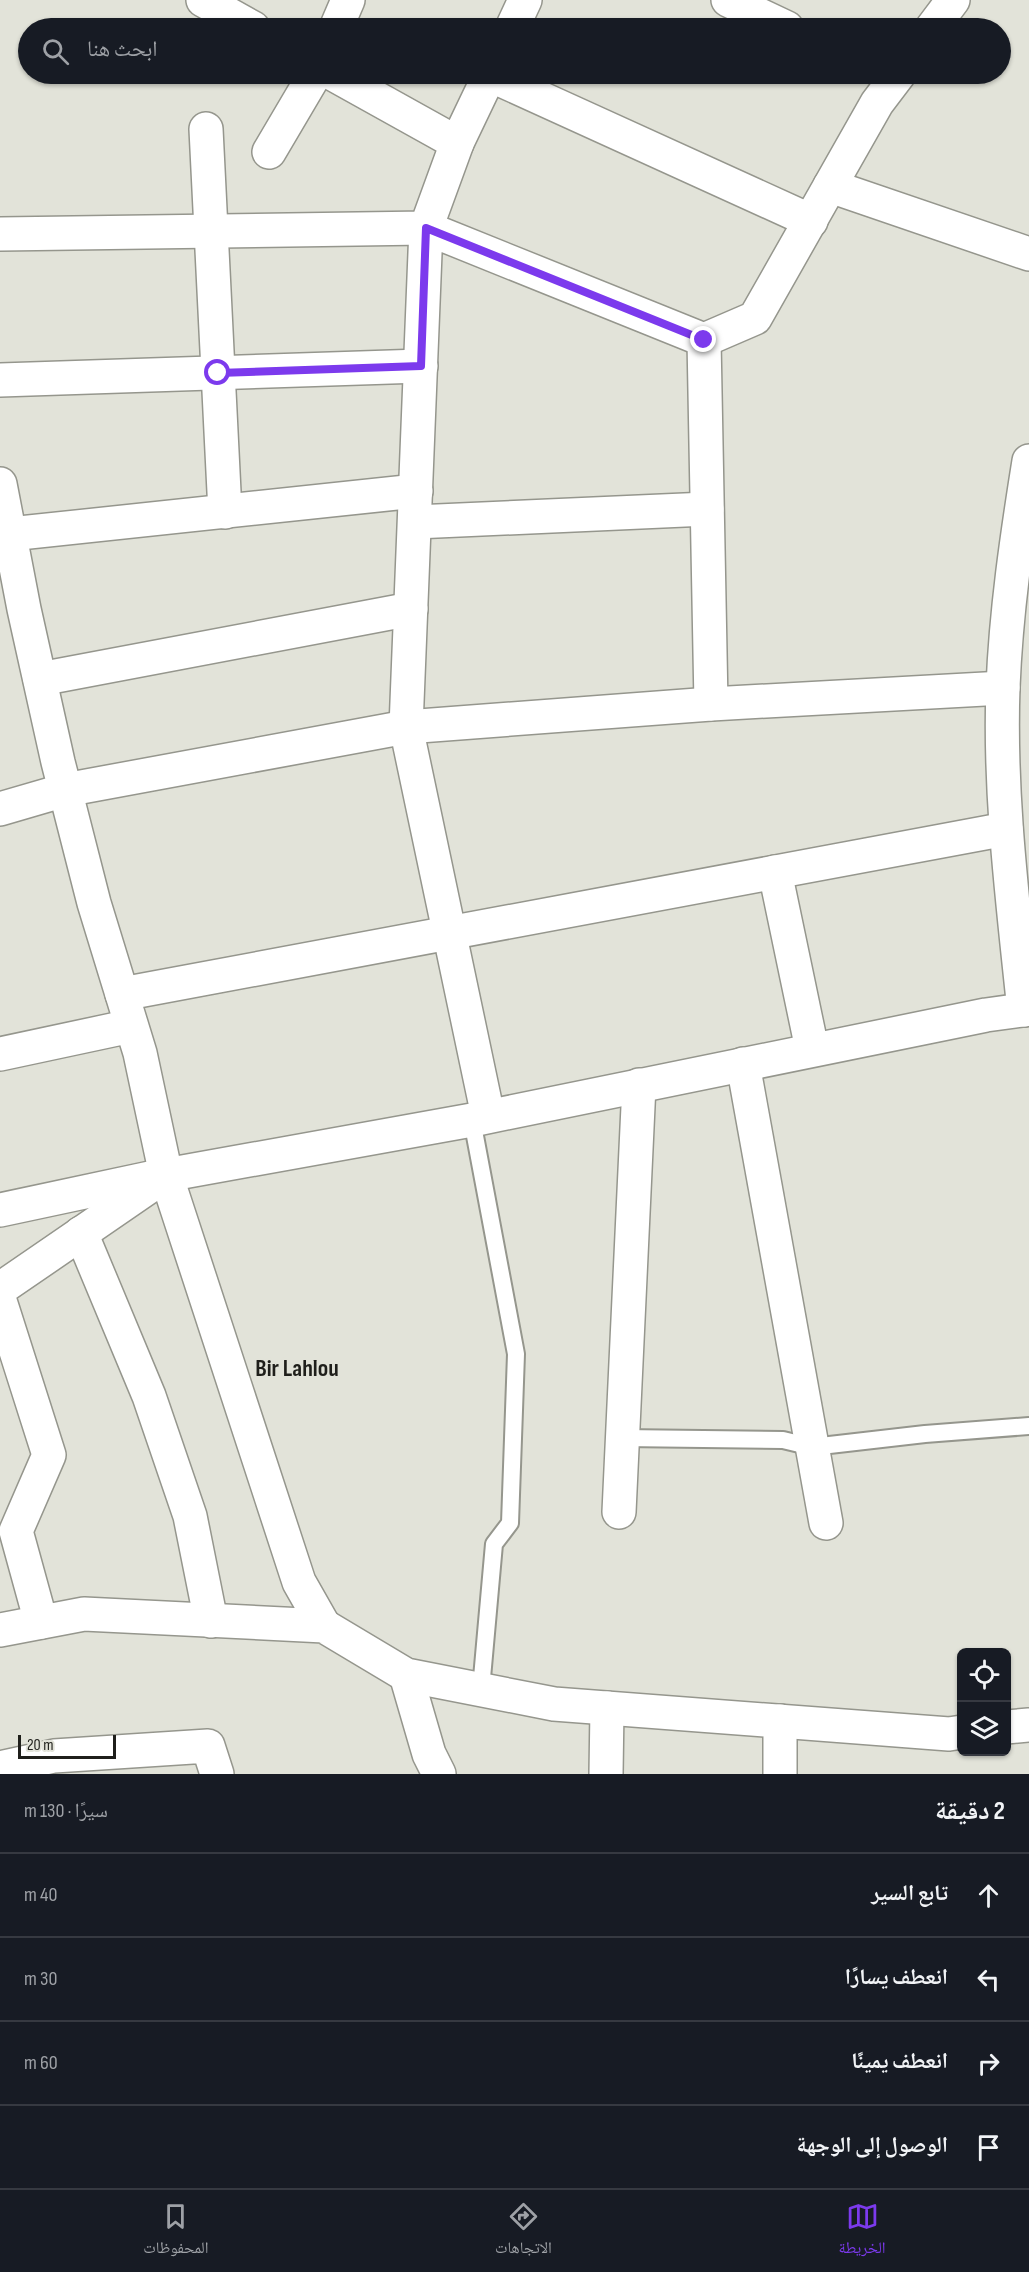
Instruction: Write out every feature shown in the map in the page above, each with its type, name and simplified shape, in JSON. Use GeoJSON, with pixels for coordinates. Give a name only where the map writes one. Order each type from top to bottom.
{"type":"FeatureCollection","features":[{"type":"Feature","properties":{"kind":"street"},"geometry":{"type":"LineString","coordinates":[[203,0],[235,18]]}},
{"type":"Feature","properties":{"kind":"street"},"geometry":{"type":"LineString","coordinates":[[340,18],[348,0]]}},
{"type":"Feature","properties":{"kind":"street"},"geometry":{"type":"LineString","coordinates":[[517,18],[525,0]]}},
{"type":"Feature","properties":{"kind":"street"},"geometry":{"type":"LineString","coordinates":[[728,0],[766,18]]}},
{"type":"Feature","properties":{"kind":"street"},"geometry":{"type":"LineString","coordinates":[[940,18],[953,0]]}},
{"type":"Feature","properties":{"kind":"street"},"geometry":{"type":"LineString","coordinates":[[269,152],[309,84]]}},
{"type":"Feature","properties":{"kind":"street"},"geometry":{"type":"LineString","coordinates":[[351,84],[458,143]]}},
{"type":"Feature","properties":{"kind":"street"},"geometry":{"type":"LineString","coordinates":[[480,1118],[449,933],[406,727],[426,228],[458,143],[485,84]]}},
{"type":"Feature","properties":{"kind":"street"},"geometry":{"type":"LineString","coordinates":[[512,84],[811,221]]}},
{"type":"Feature","properties":{"kind":"street"},"geometry":{"type":"LineString","coordinates":[[0,234],[426,228],[704,340],[755,318],[888,84]]}},
{"type":"Feature","properties":{"kind":"street"},"geometry":{"type":"LineString","coordinates":[[206,129],[225,512]]}},
{"type":"Feature","properties":{"kind":"street"},"geometry":{"type":"LineString","coordinates":[[830,186],[1029,254]]}},
{"type":"Feature","properties":{"kind":"street"},"geometry":{"type":"LineString","coordinates":[[704,340],[711,704]]}},
{"type":"Feature","properties":{"kind":"street"},"geometry":{"type":"LineString","coordinates":[[0,380],[421,366]]}},
{"type":"Feature","properties":{"kind":"street"},"geometry":{"type":"LineString","coordinates":[[0,1210],[166,1175],[480,1118],[986,1015],[1027,1010],[1006,829],[1003,688],[1011,573],[1029,461]]}},
{"type":"Feature","properties":{"kind":"street"},"geometry":{"type":"LineString","coordinates":[[0,484],[65,790],[94,903],[131,1026],[166,1175],[299,1582],[324,1626]]}},
{"type":"Feature","properties":{"kind":"street"},"geometry":{"type":"LineString","coordinates":[[10,534],[225,512],[415,507],[707,509]]}},
{"type":"Feature","properties":{"kind":"street"},"geometry":{"type":"LineString","coordinates":[[40,679],[411,609]]}},
{"type":"Feature","properties":{"kind":"street"},"geometry":{"type":"LineString","coordinates":[[0,809],[65,790],[406,727],[711,704],[1003,688]]}},
{"type":"Feature","properties":{"kind":"street"},"geometry":{"type":"LineString","coordinates":[[122,994],[1006,829]]}},
{"type":"Feature","properties":{"kind":"street"},"geometry":{"type":"LineString","coordinates":[[775,873],[812,1049]]}},
{"type":"Feature","properties":{"kind":"street"},"geometry":{"type":"LineString","coordinates":[[0,1054],[131,1026]]}},
{"type":"Feature","properties":{"kind":"street"},"geometry":{"type":"LineString","coordinates":[[743,1064],[826,1523]]}},
{"type":"Feature","properties":{"kind":"street"},"geometry":{"type":"LineString","coordinates":[[619,1512],[639,1085]]}},
{"type":"Feature","properties":{"kind":"street"},"geometry":{"type":"LineString","coordinates":[[0,1289],[166,1175]]}},
{"type":"Feature","properties":{"kind":"street"},"geometry":{"type":"LineString","coordinates":[[81,1233],[148,1396],[190,1516],[211,1620]]}},
{"type":"Feature","properties":{"kind":"street"},"geometry":{"type":"LineString","coordinates":[[0,1301],[49,1455],[16,1531],[41,1622]]}},
{"type":"Feature","properties":{"kind":"street"},"geometry":{"type":"LineString","coordinates":[[0,1630],[84,1614],[324,1626],[406,1675],[554,1704],[957,1733]]}},
{"type":"Feature","properties":{"kind":"street"},"geometry":{"type":"LineString","coordinates":[[406,1675],[429,1754],[439,1774]]}},
{"type":"Feature","properties":{"kind":"street"},"geometry":{"type":"LineString","coordinates":[[606,1774],[607,1708]]}},
{"type":"Feature","properties":{"kind":"street"},"geometry":{"type":"LineString","coordinates":[[780,1721],[780,1774]]}},
{"type":"Feature","properties":{"kind":"street"},"geometry":{"type":"LineString","coordinates":[[1011,1727],[1029,1725]]}},
{"type":"Feature","properties":{"kind":"street"},"geometry":{"type":"LineString","coordinates":[[0,1768],[54,1756],[208,1746],[218,1774]]}},
{"type":"Feature","properties":{"kind":"lane"},"geometry":{"type":"LineString","coordinates":[[480,1118],[516,1354],[510,1523],[494,1544],[481,1689]]}},
{"type":"Feature","properties":{"kind":"lane"},"geometry":{"type":"LineString","coordinates":[[622,1438],[783,1440],[812,1447],[925,1434],[1029,1426]]}},
{"type":"Feature","properties":{"kind":"district","name":"Bir Lahlou"},"geometry":{"type":"Point","coordinates":[297,1368]}},
{"type":"Feature","properties":{"kind":"route"},"geometry":{"type":"LineString","coordinates":[[218,373],[421,366],[426,228],[704,340]]}}]}
